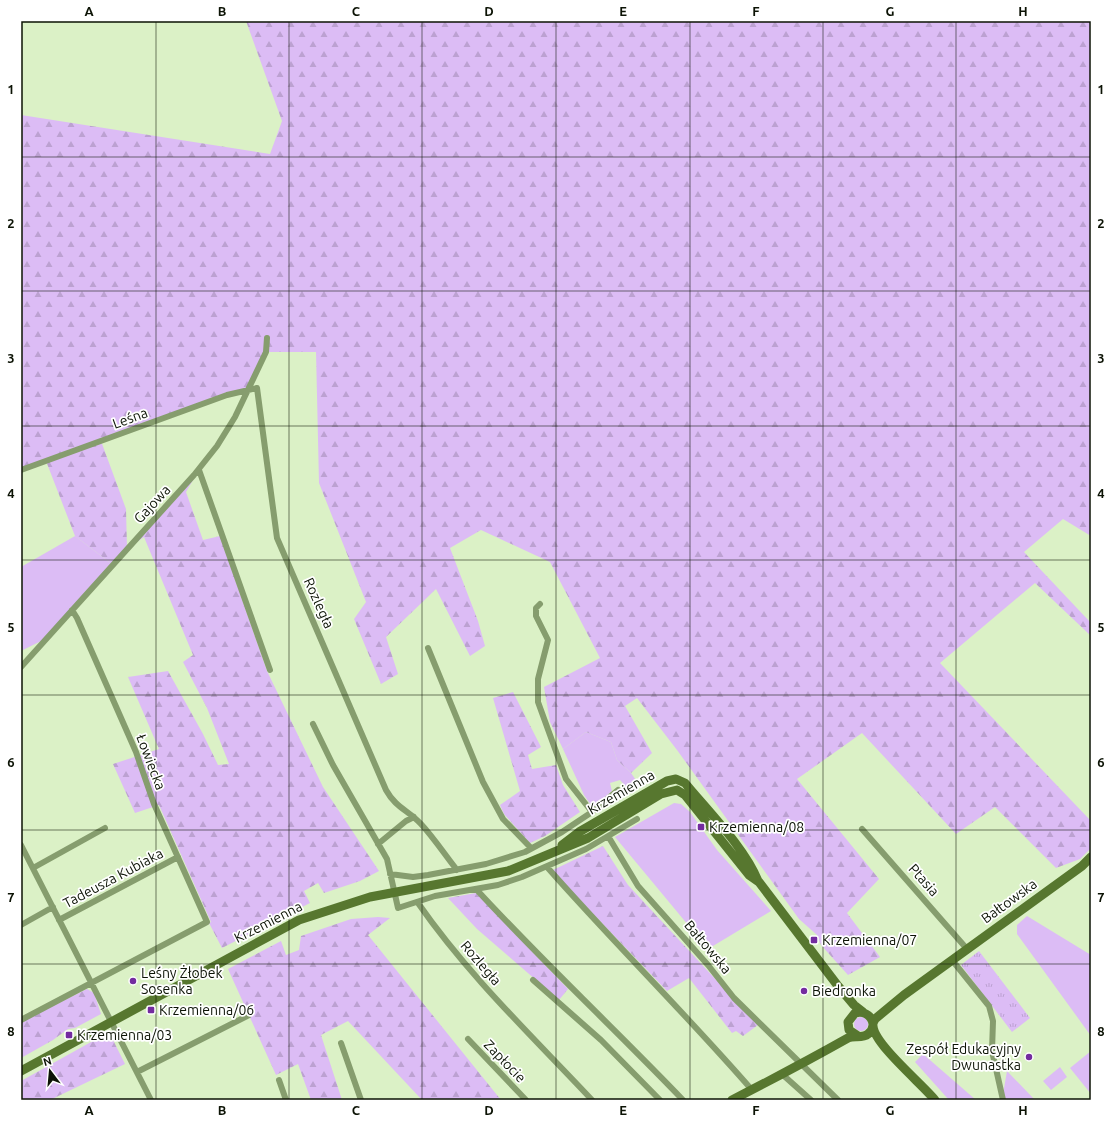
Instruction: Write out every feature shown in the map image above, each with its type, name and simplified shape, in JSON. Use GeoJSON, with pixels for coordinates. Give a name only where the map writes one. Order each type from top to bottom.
{"type":"FeatureCollection","features":[{"type":"Feature","properties":{"kind":"main road","name":"Krzemienna"},"geometry":{"type":"LineString","coordinates":[[21,1071],[299,920],[340,905],[393,892],[470,880],[508,871],[550,854],[579,832],[667,781],[676,779],[685,783],[731,839],[754,870],[759,882],[838,986],[854,1005],[865,1012]]}},
{"type":"Feature","properties":{"kind":"main road","name":"Bałtowska"},"geometry":{"type":"LineString","coordinates":[[873,1025],[875,1019],[904,995],[1082,866],[1091,857]]}},
{"type":"Feature","properties":{"kind":"main road","name":"Krzemienna"},"geometry":{"type":"LineString","coordinates":[[838,986],[848,1008],[849,1022]]}},
{"type":"Feature","properties":{"kind":"main road","name":"Bałtowska"},"geometry":{"type":"LineString","coordinates":[[865,1012],[904,995]]}},
{"type":"Feature","properties":{"kind":"main road"},"geometry":{"type":"LineString","coordinates":[[824,1052],[844,1032],[855,1013],[865,1012],[873,1025],[876,1036],[892,1056],[935,1100]]}},
{"type":"Feature","properties":{"kind":"main road"},"geometry":{"type":"LineString","coordinates":[[849,1022],[851,1033],[867,1038],[892,1056]]}},
{"type":"Feature","properties":{"kind":"main road"},"geometry":{"type":"LineString","coordinates":[[732,1100],[783,1075],[850,1037],[869,1033],[873,1025]]}},
{"type":"Feature","properties":{"kind":"street","name":"Gajowa"},"geometry":{"type":"LineString","coordinates":[[21,667],[199,470],[217,446],[235,417],[247,389],[266,352],[267,338]]}},
{"type":"Feature","properties":{"kind":"street","name":"Rozległa"},"geometry":{"type":"LineString","coordinates":[[247,389],[257,388],[277,538],[386,790],[392,801],[414,817],[457,870]]}},
{"type":"Feature","properties":{"kind":"street","name":"Leśna"},"geometry":{"type":"LineString","coordinates":[[21,470],[227,394],[247,389]]}},
{"type":"Feature","properties":{"kind":"street"},"geometry":{"type":"LineString","coordinates":[[199,470],[270,670]]}},
{"type":"Feature","properties":{"kind":"street"},"geometry":{"type":"LineString","coordinates":[[540,604],[536,608],[536,616],[548,640],[538,679],[538,702],[566,779],[592,812]]}},
{"type":"Feature","properties":{"kind":"street","name":"Łowiecka"},"geometry":{"type":"LineString","coordinates":[[72,610],[77,618],[130,738],[154,804],[207,922],[92,983]]}},
{"type":"Feature","properties":{"kind":"street"},"geometry":{"type":"LineString","coordinates":[[428,648],[483,782],[503,819],[531,848]]}},
{"type":"Feature","properties":{"kind":"street"},"geometry":{"type":"LineString","coordinates":[[313,724],[333,765],[386,859],[398,908],[418,903],[435,896],[504,883],[547,867],[586,849],[637,819]]}},
{"type":"Feature","properties":{"kind":"street"},"geometry":{"type":"LineString","coordinates":[[390,874],[413,877],[457,870],[508,858],[562,832],[592,812],[618,790]]}},
{"type":"Feature","properties":{"kind":"street"},"geometry":{"type":"LineString","coordinates":[[378,844],[406,821],[414,817]]}},
{"type":"Feature","properties":{"kind":"street"},"geometry":{"type":"LineString","coordinates":[[33,868],[105,828]]}},
{"type":"Feature","properties":{"kind":"street","name":"Ptasia"},"geometry":{"type":"LineString","coordinates":[[862,829],[968,949]]}},
{"type":"Feature","properties":{"kind":"street","name":"Bałtowska"},"geometry":{"type":"LineString","coordinates":[[608,836],[638,886],[734,998],[838,1100]]}},
{"type":"Feature","properties":{"kind":"street"},"geometry":{"type":"LineString","coordinates":[[21,845],[151,1100]]}},
{"type":"Feature","properties":{"kind":"street","name":"Tadeusza Kubiaka"},"geometry":{"type":"LineString","coordinates":[[59,920],[178,857]]}},
{"type":"Feature","properties":{"kind":"street"},"geometry":{"type":"LineString","coordinates":[[547,867],[594,921],[674,1003],[752,1090]]}},
{"type":"Feature","properties":{"kind":"street"},"geometry":{"type":"LineString","coordinates":[[476,889],[525,942],[628,1043],[683,1100]]}},
{"type":"Feature","properties":{"kind":"street","name":"Rozległa"},"geometry":{"type":"LineString","coordinates":[[418,903],[469,969],[592,1100]]}},
{"type":"Feature","properties":{"kind":"street"},"geometry":{"type":"LineString","coordinates":[[21,925],[53,907]]}},
{"type":"Feature","properties":{"kind":"street"},"geometry":{"type":"LineString","coordinates":[[952,960],[989,1006],[993,1021],[992,1051],[1003,1100]]}},
{"type":"Feature","properties":{"kind":"street"},"geometry":{"type":"LineString","coordinates":[[533,980],[596,1035],[660,1100]]}},
{"type":"Feature","properties":{"kind":"street"},"geometry":{"type":"LineString","coordinates":[[21,1020],[92,983]]}},
{"type":"Feature","properties":{"kind":"street"},"geometry":{"type":"LineString","coordinates":[[137,1072],[249,1014]]}},
{"type":"Feature","properties":{"kind":"street","name":"Zapłocie"},"geometry":{"type":"LineString","coordinates":[[468,1039],[526,1100]]}},
{"type":"Feature","properties":{"kind":"street"},"geometry":{"type":"LineString","coordinates":[[341,1043],[361,1100]]}},
{"type":"Feature","properties":{"kind":"street"},"geometry":{"type":"LineString","coordinates":[[783,1075],[811,1100]]}},
{"type":"Feature","properties":{"kind":"street"},"geometry":{"type":"LineString","coordinates":[[279,1080],[286,1100]]}},
{"type":"Feature","properties":{"kind":"green space"},"geometry":{"type":"Polygon","coordinates":[[[246,21],[1091,21],[1091,536],[1063,519],[1024,552],[1091,623],[1091,636],[1035,583],[940,663],[1091,821],[1091,848],[1080,859],[1056,868],[995,807],[956,834],[862,733],[797,779],[879,879],[847,913],[880,957],[848,975],[821,945],[817,935],[799,919],[677,750],[637,698],[625,706],[652,753],[631,773],[617,760],[611,742],[586,732],[563,749],[550,722],[544,687],[600,658],[550,562],[481,530],[450,548],[478,621],[485,646],[470,656],[436,589],[386,637],[398,674],[381,684],[354,619],[366,602],[319,483],[316,352],[266,352],[247,389],[101,441],[126,509],[127,548],[199,470],[186,492],[203,540],[220,536],[267,671],[323,787],[379,871],[360,881],[324,893],[318,883],[304,891],[310,903],[222,948],[209,923],[211,922],[159,805],[135,813],[113,764],[159,749],[128,677],[168,671],[203,734],[218,765],[229,764],[207,708],[183,662],[193,655],[144,537],[127,549],[113,565],[75,536],[46,461],[21,470],[21,115],[270,154],[282,121],[246,21]]]}},
{"type":"Feature","properties":{"kind":"green space"},"geometry":{"type":"Polygon","coordinates":[[[75,536],[113,565],[49,637],[21,651],[21,567],[75,536]]]}},
{"type":"Feature","properties":{"kind":"green space"},"geometry":{"type":"Polygon","coordinates":[[[513,692],[541,747],[528,755],[532,769],[556,765],[563,785],[580,812],[545,836],[530,843],[504,814],[500,805],[520,791],[493,698],[513,692]]]}},
{"type":"Feature","properties":{"kind":"green space"},"geometry":{"type":"Polygon","coordinates":[[[586,732],[611,742],[617,760],[631,773],[640,786],[628,789],[620,780],[610,783],[612,791],[593,808],[584,795],[563,749],[586,732]]]}},
{"type":"Feature","properties":{"kind":"green space"},"geometry":{"type":"Polygon","coordinates":[[[674,803],[681,804],[690,812],[717,850],[771,911],[708,949],[615,837],[674,803]]]}},
{"type":"Feature","properties":{"kind":"green space"},"geometry":{"type":"Polygon","coordinates":[[[603,846],[628,885],[758,1025],[743,1036],[736,1031],[732,1033],[689,978],[667,991],[553,872],[553,870],[603,846]]]}},
{"type":"Feature","properties":{"kind":"green space"},"geometry":{"type":"Polygon","coordinates":[[[476,893],[568,989],[559,1000],[477,929],[448,898],[476,893]]]}},
{"type":"Feature","properties":{"kind":"green space"},"geometry":{"type":"Polygon","coordinates":[[[1027,916],[1091,955],[1091,1036],[1017,934],[1017,925],[1027,916]]]}},
{"type":"Feature","properties":{"kind":"green space"},"geometry":{"type":"Polygon","coordinates":[[[378,917],[390,918],[368,935],[501,1100],[422,1100],[348,1021],[321,1035],[342,1100],[311,1100],[298,1064],[276,1075],[228,969],[281,941],[286,955],[299,950],[301,936],[351,919],[378,917]]]}},
{"type":"Feature","properties":{"kind":"green space"},"geometry":{"type":"Polygon","coordinates":[[[979,951],[1030,1018],[1012,1032],[961,965],[979,951]]]}},
{"type":"Feature","properties":{"kind":"green space"},"geometry":{"type":"Polygon","coordinates":[[[87,989],[94,993],[101,1014],[75,1028],[68,1029],[53,1040],[21,1058],[21,1022],[87,989]]]}},
{"type":"Feature","properties":{"kind":"green space"},"geometry":{"type":"Polygon","coordinates":[[[861,1017],[866,1019],[868,1024],[866,1029],[861,1031],[856,1029],[854,1024],[856,1019],[861,1017]]]}},
{"type":"Feature","properties":{"kind":"green space"},"geometry":{"type":"Polygon","coordinates":[[[109,1032],[125,1064],[50,1100],[22,1100],[21,1081],[109,1032]]]}},
{"type":"Feature","properties":{"kind":"green space"},"geometry":{"type":"Polygon","coordinates":[[[1091,1051],[1091,1094],[1070,1068],[1091,1051]]]}},
{"type":"Feature","properties":{"kind":"green space"},"geometry":{"type":"Polygon","coordinates":[[[923,1054],[976,1100],[949,1100],[915,1062],[923,1054]]]}},
{"type":"Feature","properties":{"kind":"green space"},"geometry":{"type":"Polygon","coordinates":[[[1060,1067],[1067,1077],[1051,1090],[1043,1081],[1060,1067]]]}},
{"type":"Feature","properties":{"kind":"green space"},"geometry":{"type":"Polygon","coordinates":[[[1007,1071],[1035,1100],[1002,1100],[1007,1071]]]}},
{"type":"Feature","properties":{"kind":"place","name":"Krzemienna/08"},"geometry":{"type":"Point","coordinates":[701,827]}},
{"type":"Feature","properties":{"kind":"place","name":"Krzemienna/07"},"geometry":{"type":"Point","coordinates":[814,940]}},
{"type":"Feature","properties":{"kind":"place","name":"Leśny Żłobek Sosenka"},"geometry":{"type":"Point","coordinates":[133,981]}},
{"type":"Feature","properties":{"kind":"place","name":"Biedronka"},"geometry":{"type":"Point","coordinates":[804,991]}},
{"type":"Feature","properties":{"kind":"place","name":"Krzemienna/06"},"geometry":{"type":"Point","coordinates":[151,1010]}},
{"type":"Feature","properties":{"kind":"place","name":"Krzemienna/03"},"geometry":{"type":"Point","coordinates":[69,1035]}},
{"type":"Feature","properties":{"kind":"place","name":"Zespół Edukacyjny Dwunastka"},"geometry":{"type":"Point","coordinates":[1029,1057]}}]}
